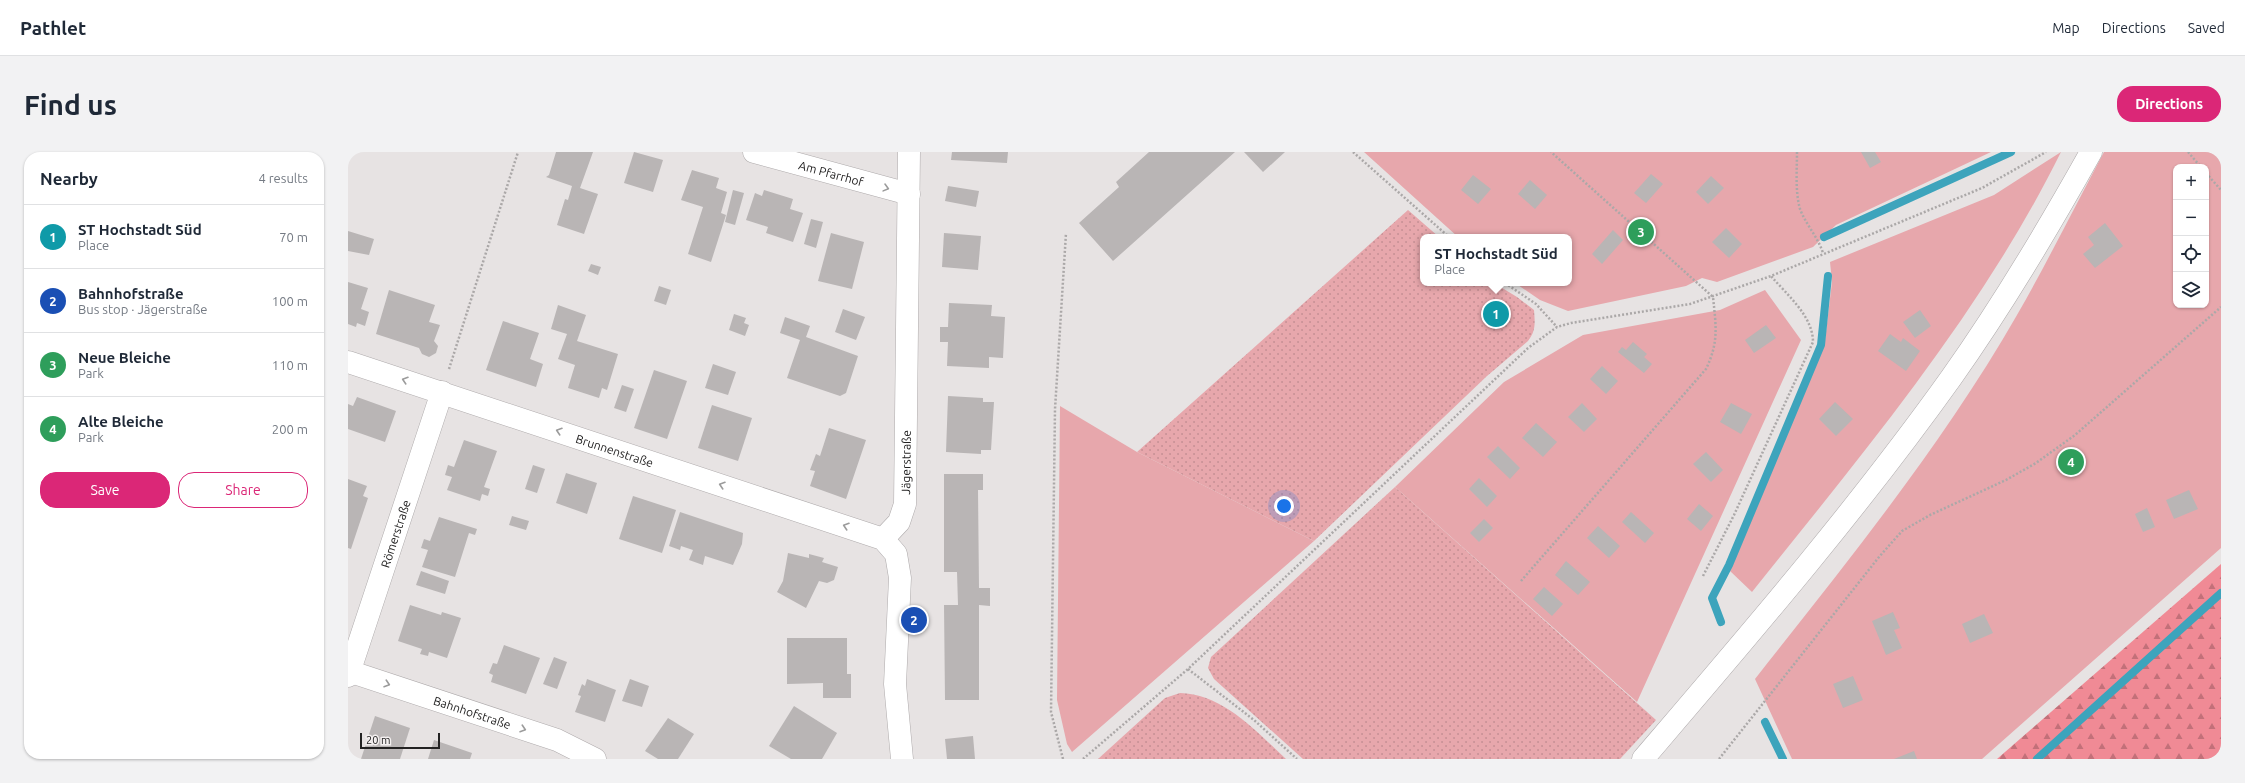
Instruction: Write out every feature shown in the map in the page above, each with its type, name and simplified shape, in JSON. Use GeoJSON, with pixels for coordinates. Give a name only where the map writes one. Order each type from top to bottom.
{"type":"FeatureCollection","features":[{"type":"Feature","properties":{"kind":"street","name":"Am Pfarrhof"},"geometry":{"type":"LineString","coordinates":[[754,152],[909,194]]}},
{"type":"Feature","properties":{"kind":"street","name":"Jägerstraße"},"geometry":{"type":"LineString","coordinates":[[882,539],[899,522],[905,504],[909,152]]}},
{"type":"Feature","properties":{"kind":"street"},"geometry":{"type":"LineString","coordinates":[[1642,759],[1835,531],[1947,384],[2031,253],[2091,152]]}},
{"type":"Feature","properties":{"kind":"street","name":"Brunnenstraße"},"geometry":{"type":"LineString","coordinates":[[348,362],[882,539]]}},
{"type":"Feature","properties":{"kind":"street","name":"Römerstraße"},"geometry":{"type":"LineString","coordinates":[[348,673],[442,392]]}},
{"type":"Feature","properties":{"kind":"street"},"geometry":{"type":"LineString","coordinates":[[882,539],[896,554],[900,578],[894,684],[902,759]]}},
{"type":"Feature","properties":{"kind":"street","name":"Bahnhofstraße"},"geometry":{"type":"LineString","coordinates":[[348,673],[557,740],[595,759]]}},
{"type":"Feature","properties":{"kind":"path"},"geometry":{"type":"LineString","coordinates":[[442,392],[518,152]]}},
{"type":"Feature","properties":{"kind":"path"},"geometry":{"type":"LineString","coordinates":[[1352,152],[1446,234]]}},
{"type":"Feature","properties":{"kind":"path"},"geometry":{"type":"LineString","coordinates":[[1521,581],[1706,369],[1714,351],[1717,331],[1712,296],[1551,152]]}},
{"type":"Feature","properties":{"kind":"path"},"geometry":{"type":"LineString","coordinates":[[1796,152],[1800,209],[1820,242],[1823,254]]}},
{"type":"Feature","properties":{"kind":"path"},"geometry":{"type":"LineString","coordinates":[[1084,759],[1188,669],[1528,348],[1557,327],[1571,323],[1690,304],[1771,276],[1982,188],[2046,152]]}},
{"type":"Feature","properties":{"kind":"path"},"geometry":{"type":"LineString","coordinates":[[2188,152],[2198,164]]}},
{"type":"Feature","properties":{"kind":"path"},"geometry":{"type":"LineString","coordinates":[[2209,176],[2221,190]]}},
{"type":"Feature","properties":{"kind":"path"},"geometry":{"type":"LineString","coordinates":[[1063,759],[1051,712],[1055,409],[1066,233]]}},
{"type":"Feature","properties":{"kind":"path"},"geometry":{"type":"LineString","coordinates":[[1703,576],[1734,515],[1813,342],[1813,330],[1809,321],[1771,276]]}},
{"type":"Feature","properties":{"kind":"path"},"geometry":{"type":"LineString","coordinates":[[1509,286],[1536,304],[1557,327]]}},
{"type":"Feature","properties":{"kind":"path"},"geometry":{"type":"LineString","coordinates":[[1719,759],[1879,557],[1902,531],[1930,515],[2006,480],[2068,440],[2221,307]]}},
{"type":"Feature","properties":{"kind":"path"},"geometry":{"type":"LineString","coordinates":[[1188,669],[1254,720],[1297,759]]}},
{"type":"Feature","properties":{"kind":"shaded area"},"geometry":{"type":"Polygon","coordinates":[[[1364,152],[1991,152],[1836,225],[1813,247],[1717,282],[1702,278],[1686,286],[1568,311],[1540,300],[1519,286],[1572,286],[1572,234],[1455,234],[1364,152]]]}},
{"type":"Feature","properties":{"kind":"shaded area"},"geometry":{"type":"Polygon","coordinates":[[[2061,152],[2030,211],[1995,269],[1958,325],[1878,434],[1752,592],[1730,571],[1825,340],[1832,282],[1830,262],[1994,195],[2061,152]]]}},
{"type":"Feature","properties":{"kind":"shaded area"},"geometry":{"type":"Polygon","coordinates":[[[2104,152],[2221,152],[2221,548],[1982,759],[1792,759],[1755,679],[1859,546],[1926,456],[1988,363],[2051,254],[2104,152]]]}},
{"type":"Feature","properties":{"kind":"shaded area"},"geometry":{"type":"Polygon","coordinates":[[[1408,210],[1436,234],[1420,234],[1420,286],[1499,286],[1534,310],[1534,330],[1528,341],[1487,376],[1314,541],[1137,452],[1408,210]]]}},
{"type":"Feature","properties":{"kind":"shaded area"},"geometry":{"type":"Polygon","coordinates":[[[1765,290],[1801,340],[1637,702],[1395,487],[1504,382],[1583,335],[1720,310],[1765,290]]]}},
{"type":"Feature","properties":{"kind":"shaded area"},"geometry":{"type":"Polygon","coordinates":[[[1060,406],[1137,452],[1314,541],[1072,752],[1067,744],[1057,700],[1060,406]]]}},
{"type":"Feature","properties":{"kind":"shaded area"},"geometry":{"type":"Polygon","coordinates":[[[1395,487],[1656,720],[1620,759],[1303,759],[1214,679],[1208,668],[1211,657],[1395,487]]]}},
{"type":"Feature","properties":{"kind":"shaded area"},"geometry":{"type":"Polygon","coordinates":[[[1180,693],[1196,695],[1225,707],[1251,726],[1286,759],[1098,759],[1165,698],[1180,693]]]}},
{"type":"Feature","properties":{"kind":"green space"},"geometry":{"type":"Polygon","coordinates":[[[2221,564],[2221,759],[1997,759],[2221,564]]]}},
{"type":"Feature","properties":{"kind":"building"},"geometry":{"type":"Polygon","coordinates":[[[556,152],[593,152],[580,188],[598,194],[584,234],[557,225],[565,199],[568,200],[572,186],[546,177],[549,175],[556,152]]]}},
{"type":"Feature","properties":{"kind":"building"},"geometry":{"type":"Polygon","coordinates":[[[634,152],[663,160],[653,192],[624,183],[634,152]]]}},
{"type":"Feature","properties":{"kind":"building"},"geometry":{"type":"Polygon","coordinates":[[[952,152],[1008,152],[1007,163],[951,160],[952,152]]]}},
{"type":"Feature","properties":{"kind":"building"},"geometry":{"type":"Polygon","coordinates":[[[1149,152],[1235,152],[1113,261],[1079,223],[1119,187],[1116,182],[1149,152]]]}},
{"type":"Feature","properties":{"kind":"building"},"geometry":{"type":"Polygon","coordinates":[[[1244,152],[1285,152],[1263,172],[1244,152]]]}},
{"type":"Feature","properties":{"kind":"building"},"geometry":{"type":"Polygon","coordinates":[[[1861,152],[1875,152],[1881,162],[1870,168],[1861,152]]]}},
{"type":"Feature","properties":{"kind":"building"},"geometry":{"type":"Polygon","coordinates":[[[692,170],[719,178],[716,188],[727,192],[721,213],[726,215],[711,262],[688,254],[703,207],[681,200],[692,170]]]}},
{"type":"Feature","properties":{"kind":"building"},"geometry":{"type":"Polygon","coordinates":[[[1651,174],[1663,184],[1646,203],[1634,193],[1651,174]]]}},
{"type":"Feature","properties":{"kind":"building"},"geometry":{"type":"Polygon","coordinates":[[[1473,175],[1491,189],[1478,204],[1461,190],[1473,175]]]}},
{"type":"Feature","properties":{"kind":"building"},"geometry":{"type":"Polygon","coordinates":[[[1711,176],[1724,188],[1708,204],[1696,192],[1711,176]]]}},
{"type":"Feature","properties":{"kind":"building"},"geometry":{"type":"Polygon","coordinates":[[[1530,180],[1547,195],[1535,209],[1518,194],[1530,180]]]}},
{"type":"Feature","properties":{"kind":"building"},"geometry":{"type":"Polygon","coordinates":[[[948,186],[979,191],[976,207],[945,201],[948,186]]]}},
{"type":"Feature","properties":{"kind":"building"},"geometry":{"type":"Polygon","coordinates":[[[733,190],[744,193],[735,225],[725,222],[733,190]]]}},
{"type":"Feature","properties":{"kind":"building"},"geometry":{"type":"Polygon","coordinates":[[[764,190],[793,199],[790,209],[803,213],[793,242],[766,233],[768,227],[746,220],[755,193],[762,196],[764,190]]]}},
{"type":"Feature","properties":{"kind":"building"},"geometry":{"type":"Polygon","coordinates":[[[811,219],[823,222],[816,248],[804,244],[811,219]]]}},
{"type":"Feature","properties":{"kind":"building"},"geometry":{"type":"Polygon","coordinates":[[[2105,223],[2123,246],[2095,268],[2083,254],[2094,245],[2088,237],[2105,223]]]}},
{"type":"Feature","properties":{"kind":"building"},"geometry":{"type":"Polygon","coordinates":[[[1726,228],[1742,244],[1729,258],[1712,242],[1726,228]]]}},
{"type":"Feature","properties":{"kind":"building"},"geometry":{"type":"Polygon","coordinates":[[[1613,230],[1623,240],[1602,264],[1592,254],[1613,230]]]}},
{"type":"Feature","properties":{"kind":"building"},"geometry":{"type":"Polygon","coordinates":[[[348,231],[374,239],[369,255],[348,251],[348,231]]]}},
{"type":"Feature","properties":{"kind":"building"},"geometry":{"type":"Polygon","coordinates":[[[831,233],[864,242],[852,289],[818,281],[831,233]]]}},
{"type":"Feature","properties":{"kind":"building"},"geometry":{"type":"Polygon","coordinates":[[[944,233],[981,236],[978,270],[942,267],[944,233]]]}},
{"type":"Feature","properties":{"kind":"building"},"geometry":{"type":"Polygon","coordinates":[[[591,264],[601,267],[598,275],[588,271],[591,264]]]}},
{"type":"Feature","properties":{"kind":"building"},"geometry":{"type":"Polygon","coordinates":[[[348,282],[368,288],[361,309],[369,312],[365,326],[357,323],[356,327],[348,324],[348,282]]]}},
{"type":"Feature","properties":{"kind":"building"},"geometry":{"type":"Polygon","coordinates":[[[659,286],[671,290],[666,305],[654,301],[659,286]]]}},
{"type":"Feature","properties":{"kind":"building"},"geometry":{"type":"Polygon","coordinates":[[[389,290],[435,305],[429,322],[440,325],[434,341],[438,346],[436,353],[429,357],[422,354],[419,348],[376,334],[389,290]]]}},
{"type":"Feature","properties":{"kind":"building"},"geometry":{"type":"Polygon","coordinates":[[[949,303],[992,305],[991,316],[1005,317],[1003,358],[989,357],[989,368],[947,366],[948,342],[940,342],[940,327],[948,327],[949,303]]]}},
{"type":"Feature","properties":{"kind":"building"},"geometry":{"type":"Polygon","coordinates":[[[1500,303],[1507,312],[1491,325],[1484,317],[1500,303]]]}},
{"type":"Feature","properties":{"kind":"building"},"geometry":{"type":"Polygon","coordinates":[[[558,305],[586,315],[577,341],[618,354],[607,390],[602,388],[599,398],[568,388],[575,365],[558,359],[567,334],[551,329],[558,305]]]}},
{"type":"Feature","properties":{"kind":"building"},"geometry":{"type":"Polygon","coordinates":[[[843,309],[865,317],[856,340],[835,332],[843,309]]]}},
{"type":"Feature","properties":{"kind":"building"},"geometry":{"type":"Polygon","coordinates":[[[1920,310],[1931,326],[1915,338],[1903,322],[1920,310]]]}},
{"type":"Feature","properties":{"kind":"building"},"geometry":{"type":"Polygon","coordinates":[[[734,314],[746,318],[744,323],[749,325],[745,336],[729,330],[734,314]]]}},
{"type":"Feature","properties":{"kind":"building"},"geometry":{"type":"Polygon","coordinates":[[[785,317],[810,326],[806,337],[858,356],[846,393],[840,396],[787,378],[800,340],[780,333],[785,317]]]}},
{"type":"Feature","properties":{"kind":"building"},"geometry":{"type":"Polygon","coordinates":[[[503,321],[539,333],[530,359],[543,364],[536,387],[486,370],[503,321]]]}},
{"type":"Feature","properties":{"kind":"building"},"geometry":{"type":"Polygon","coordinates":[[[1766,325],[1776,338],[1754,353],[1745,340],[1766,325]]]}},
{"type":"Feature","properties":{"kind":"building"},"geometry":{"type":"Polygon","coordinates":[[[1890,334],[1901,342],[1903,338],[1920,351],[1906,371],[1878,351],[1890,334]]]}},
{"type":"Feature","properties":{"kind":"building"},"geometry":{"type":"Polygon","coordinates":[[[1633,342],[1647,354],[1644,357],[1652,364],[1644,373],[1618,352],[1622,347],[1626,350],[1633,342]]]}},
{"type":"Feature","properties":{"kind":"building"},"geometry":{"type":"Polygon","coordinates":[[[713,364],[736,372],[728,395],[705,388],[713,364]]]}},
{"type":"Feature","properties":{"kind":"building"},"geometry":{"type":"Polygon","coordinates":[[[1602,366],[1618,381],[1606,394],[1590,379],[1602,366]]]}},
{"type":"Feature","properties":{"kind":"building"},"geometry":{"type":"Polygon","coordinates":[[[654,370],[687,381],[667,439],[634,428],[654,370]]]}},
{"type":"Feature","properties":{"kind":"building"},"geometry":{"type":"Polygon","coordinates":[[[622,385],[634,389],[626,412],[614,408],[622,385]]]}},
{"type":"Feature","properties":{"kind":"building"},"geometry":{"type":"Polygon","coordinates":[[[948,396],[983,398],[983,402],[994,402],[991,450],[981,450],[981,454],[946,452],[948,396]]]}},
{"type":"Feature","properties":{"kind":"building"},"geometry":{"type":"Polygon","coordinates":[[[357,397],[396,411],[385,442],[348,429],[348,404],[353,406],[357,397]]]}},
{"type":"Feature","properties":{"kind":"building"},"geometry":{"type":"Polygon","coordinates":[[[1835,402],[1853,419],[1836,436],[1819,419],[1835,402]]]}},
{"type":"Feature","properties":{"kind":"building"},"geometry":{"type":"Polygon","coordinates":[[[1582,403],[1597,419],[1584,432],[1568,417],[1582,403]]]}},
{"type":"Feature","properties":{"kind":"building"},"geometry":{"type":"Polygon","coordinates":[[[1731,403],[1752,414],[1741,434],[1720,422],[1731,403]]]}},
{"type":"Feature","properties":{"kind":"building"},"geometry":{"type":"Polygon","coordinates":[[[712,405],[752,418],[738,461],[698,448],[712,405]]]}},
{"type":"Feature","properties":{"kind":"building"},"geometry":{"type":"Polygon","coordinates":[[[1536,423],[1557,442],[1543,457],[1522,438],[1536,423]]]}},
{"type":"Feature","properties":{"kind":"building"},"geometry":{"type":"Polygon","coordinates":[[[829,428],[866,440],[846,499],[810,486],[815,471],[810,470],[816,454],[820,456],[829,428]]]}},
{"type":"Feature","properties":{"kind":"building"},"geometry":{"type":"Polygon","coordinates":[[[464,440],[497,451],[484,487],[490,489],[488,496],[482,494],[480,501],[447,490],[452,477],[445,475],[448,465],[454,467],[464,440]]]}},
{"type":"Feature","properties":{"kind":"building"},"geometry":{"type":"Polygon","coordinates":[[[1498,446],[1520,468],[1510,479],[1487,457],[1498,446]]]}},
{"type":"Feature","properties":{"kind":"building"},"geometry":{"type":"Polygon","coordinates":[[[1706,452],[1723,470],[1711,482],[1693,464],[1706,452]]]}},
{"type":"Feature","properties":{"kind":"building"},"geometry":{"type":"Polygon","coordinates":[[[533,465],[545,469],[537,493],[525,489],[533,465]]]}},
{"type":"Feature","properties":{"kind":"building"},"geometry":{"type":"Polygon","coordinates":[[[566,473],[597,483],[587,514],[556,503],[566,473]]]}},
{"type":"Feature","properties":{"kind":"building"},"geometry":{"type":"Polygon","coordinates":[[[944,474],[983,474],[983,490],[978,490],[979,588],[990,588],[990,606],[979,605],[979,700],[945,700],[944,605],[958,605],[957,572],[944,572],[944,474]]]}},
{"type":"Feature","properties":{"kind":"building"},"geometry":{"type":"Polygon","coordinates":[[[1479,478],[1497,496],[1487,507],[1469,489],[1479,478]]]}},
{"type":"Feature","properties":{"kind":"building"},"geometry":{"type":"Polygon","coordinates":[[[348,479],[367,486],[363,496],[368,498],[351,549],[348,548],[348,479]]]}},
{"type":"Feature","properties":{"kind":"building"},"geometry":{"type":"Polygon","coordinates":[[[2189,490],[2198,509],[2174,519],[2166,500],[2189,490]]]}},
{"type":"Feature","properties":{"kind":"building"},"geometry":{"type":"Polygon","coordinates":[[[633,496],[676,510],[662,553],[619,539],[633,496]]]}},
{"type":"Feature","properties":{"kind":"building"},"geometry":{"type":"Polygon","coordinates":[[[1699,504],[1713,516],[1701,531],[1687,519],[1699,504]]]}},
{"type":"Feature","properties":{"kind":"building"},"geometry":{"type":"Polygon","coordinates":[[[2147,508],[2155,527],[2143,532],[2135,514],[2147,508]]]}},
{"type":"Feature","properties":{"kind":"building"},"geometry":{"type":"Polygon","coordinates":[[[680,512],[743,533],[742,544],[733,565],[705,556],[703,565],[689,560],[693,550],[681,546],[680,550],[669,546],[680,512]]]}},
{"type":"Feature","properties":{"kind":"building"},"geometry":{"type":"Polygon","coordinates":[[[1631,512],[1654,533],[1645,543],[1622,522],[1631,512]]]}},
{"type":"Feature","properties":{"kind":"building"},"geometry":{"type":"Polygon","coordinates":[[[512,516],[529,521],[526,530],[509,525],[512,516]]]}},
{"type":"Feature","properties":{"kind":"building"},"geometry":{"type":"Polygon","coordinates":[[[439,517],[477,529],[475,535],[469,533],[455,577],[422,567],[428,550],[421,548],[424,539],[430,541],[439,517]]]}},
{"type":"Feature","properties":{"kind":"building"},"geometry":{"type":"Polygon","coordinates":[[[1484,519],[1493,528],[1479,542],[1470,533],[1484,519]]]}},
{"type":"Feature","properties":{"kind":"building"},"geometry":{"type":"Polygon","coordinates":[[[1598,526],[1620,546],[1609,558],[1587,538],[1598,526]]]}},
{"type":"Feature","properties":{"kind":"building"},"geometry":{"type":"Polygon","coordinates":[[[788,553],[809,558],[809,554],[824,558],[822,562],[838,567],[834,580],[827,583],[819,581],[806,608],[777,592],[783,581],[788,553]]]}},
{"type":"Feature","properties":{"kind":"building"},"geometry":{"type":"Polygon","coordinates":[[[1566,561],[1590,582],[1578,595],[1555,575],[1566,561]]]}},
{"type":"Feature","properties":{"kind":"building"},"geometry":{"type":"Polygon","coordinates":[[[421,571],[449,581],[445,594],[416,585],[421,571]]]}},
{"type":"Feature","properties":{"kind":"building"},"geometry":{"type":"Polygon","coordinates":[[[1544,587],[1563,604],[1552,616],[1533,599],[1544,587]]]}},
{"type":"Feature","properties":{"kind":"building"},"geometry":{"type":"Polygon","coordinates":[[[410,605],[441,615],[442,612],[461,618],[447,658],[429,652],[428,656],[420,654],[422,649],[398,641],[410,605]]]}},
{"type":"Feature","properties":{"kind":"building"},"geometry":{"type":"Polygon","coordinates":[[[1893,612],[1900,628],[1894,630],[1902,648],[1886,655],[1872,621],[1893,612]]]}},
{"type":"Feature","properties":{"kind":"building"},"geometry":{"type":"Polygon","coordinates":[[[1984,614],[1993,633],[1970,643],[1962,624],[1984,614]]]}},
{"type":"Feature","properties":{"kind":"building"},"geometry":{"type":"Polygon","coordinates":[[[787,638],[847,638],[847,674],[851,674],[851,698],[823,698],[823,683],[787,684],[787,638]]]}},
{"type":"Feature","properties":{"kind":"building"},"geometry":{"type":"Polygon","coordinates":[[[504,645],[540,658],[526,694],[491,682],[493,675],[489,673],[493,663],[497,664],[504,645]]]}},
{"type":"Feature","properties":{"kind":"building"},"geometry":{"type":"Polygon","coordinates":[[[554,657],[567,662],[557,689],[543,684],[554,657]]]}},
{"type":"Feature","properties":{"kind":"building"},"geometry":{"type":"Polygon","coordinates":[[[1853,676],[1863,700],[1843,708],[1833,684],[1853,676]]]}},
{"type":"Feature","properties":{"kind":"building"},"geometry":{"type":"Polygon","coordinates":[[[587,679],[616,690],[605,722],[575,712],[581,696],[578,695],[582,684],[585,686],[587,679]]]}},
{"type":"Feature","properties":{"kind":"building"},"geometry":{"type":"Polygon","coordinates":[[[630,679],[649,686],[642,707],[622,701],[630,679]]]}},
{"type":"Feature","properties":{"kind":"building"},"geometry":{"type":"Polygon","coordinates":[[[794,706],[837,733],[822,759],[791,759],[769,746],[794,706]]]}},
{"type":"Feature","properties":{"kind":"building"},"geometry":{"type":"Polygon","coordinates":[[[375,716],[410,728],[400,759],[361,759],[375,716]]]}},
{"type":"Feature","properties":{"kind":"building"},"geometry":{"type":"Polygon","coordinates":[[[668,718],[694,734],[678,759],[658,759],[645,751],[668,718]]]}},
{"type":"Feature","properties":{"kind":"building"},"geometry":{"type":"Polygon","coordinates":[[[973,736],[975,759],[947,759],[945,739],[973,736]]]}},
{"type":"Feature","properties":{"kind":"building"},"geometry":{"type":"Polygon","coordinates":[[[434,740],[472,753],[470,759],[428,759],[434,740]]]}},
{"type":"Feature","properties":{"kind":"building"},"geometry":{"type":"Polygon","coordinates":[[[1914,751],[1917,759],[1894,759],[1914,751]]]}},
{"type":"Feature","properties":{"kind":"waterway"},"geometry":{"type":"LineString","coordinates":[[1824,237],[2011,152]]}},
{"type":"Feature","properties":{"kind":"waterway"},"geometry":{"type":"LineString","coordinates":[[1721,622],[1712,598],[1729,565],[1821,345],[1828,276]]}},
{"type":"Feature","properties":{"kind":"waterway"},"geometry":{"type":"LineString","coordinates":[[2037,759],[2221,593]]}},
{"type":"Feature","properties":{"kind":"waterway"},"geometry":{"type":"LineString","coordinates":[[1765,722],[1783,759]]}},
{"type":"Feature","properties":{"kind":"place","name":"Neue Bleiche"},"geometry":{"type":"Point","coordinates":[1641,232]}},
{"type":"Feature","properties":{"kind":"place","name":"ST Hochstadt Süd"},"geometry":{"type":"Point","coordinates":[1496,314]}},
{"type":"Feature","properties":{"kind":"place","name":"Alte Bleiche"},"geometry":{"type":"Point","coordinates":[2071,462]}},
{"type":"Feature","properties":{"kind":"place","name":"Bahnhofstraße"},"geometry":{"type":"Point","coordinates":[914,620]}}]}
